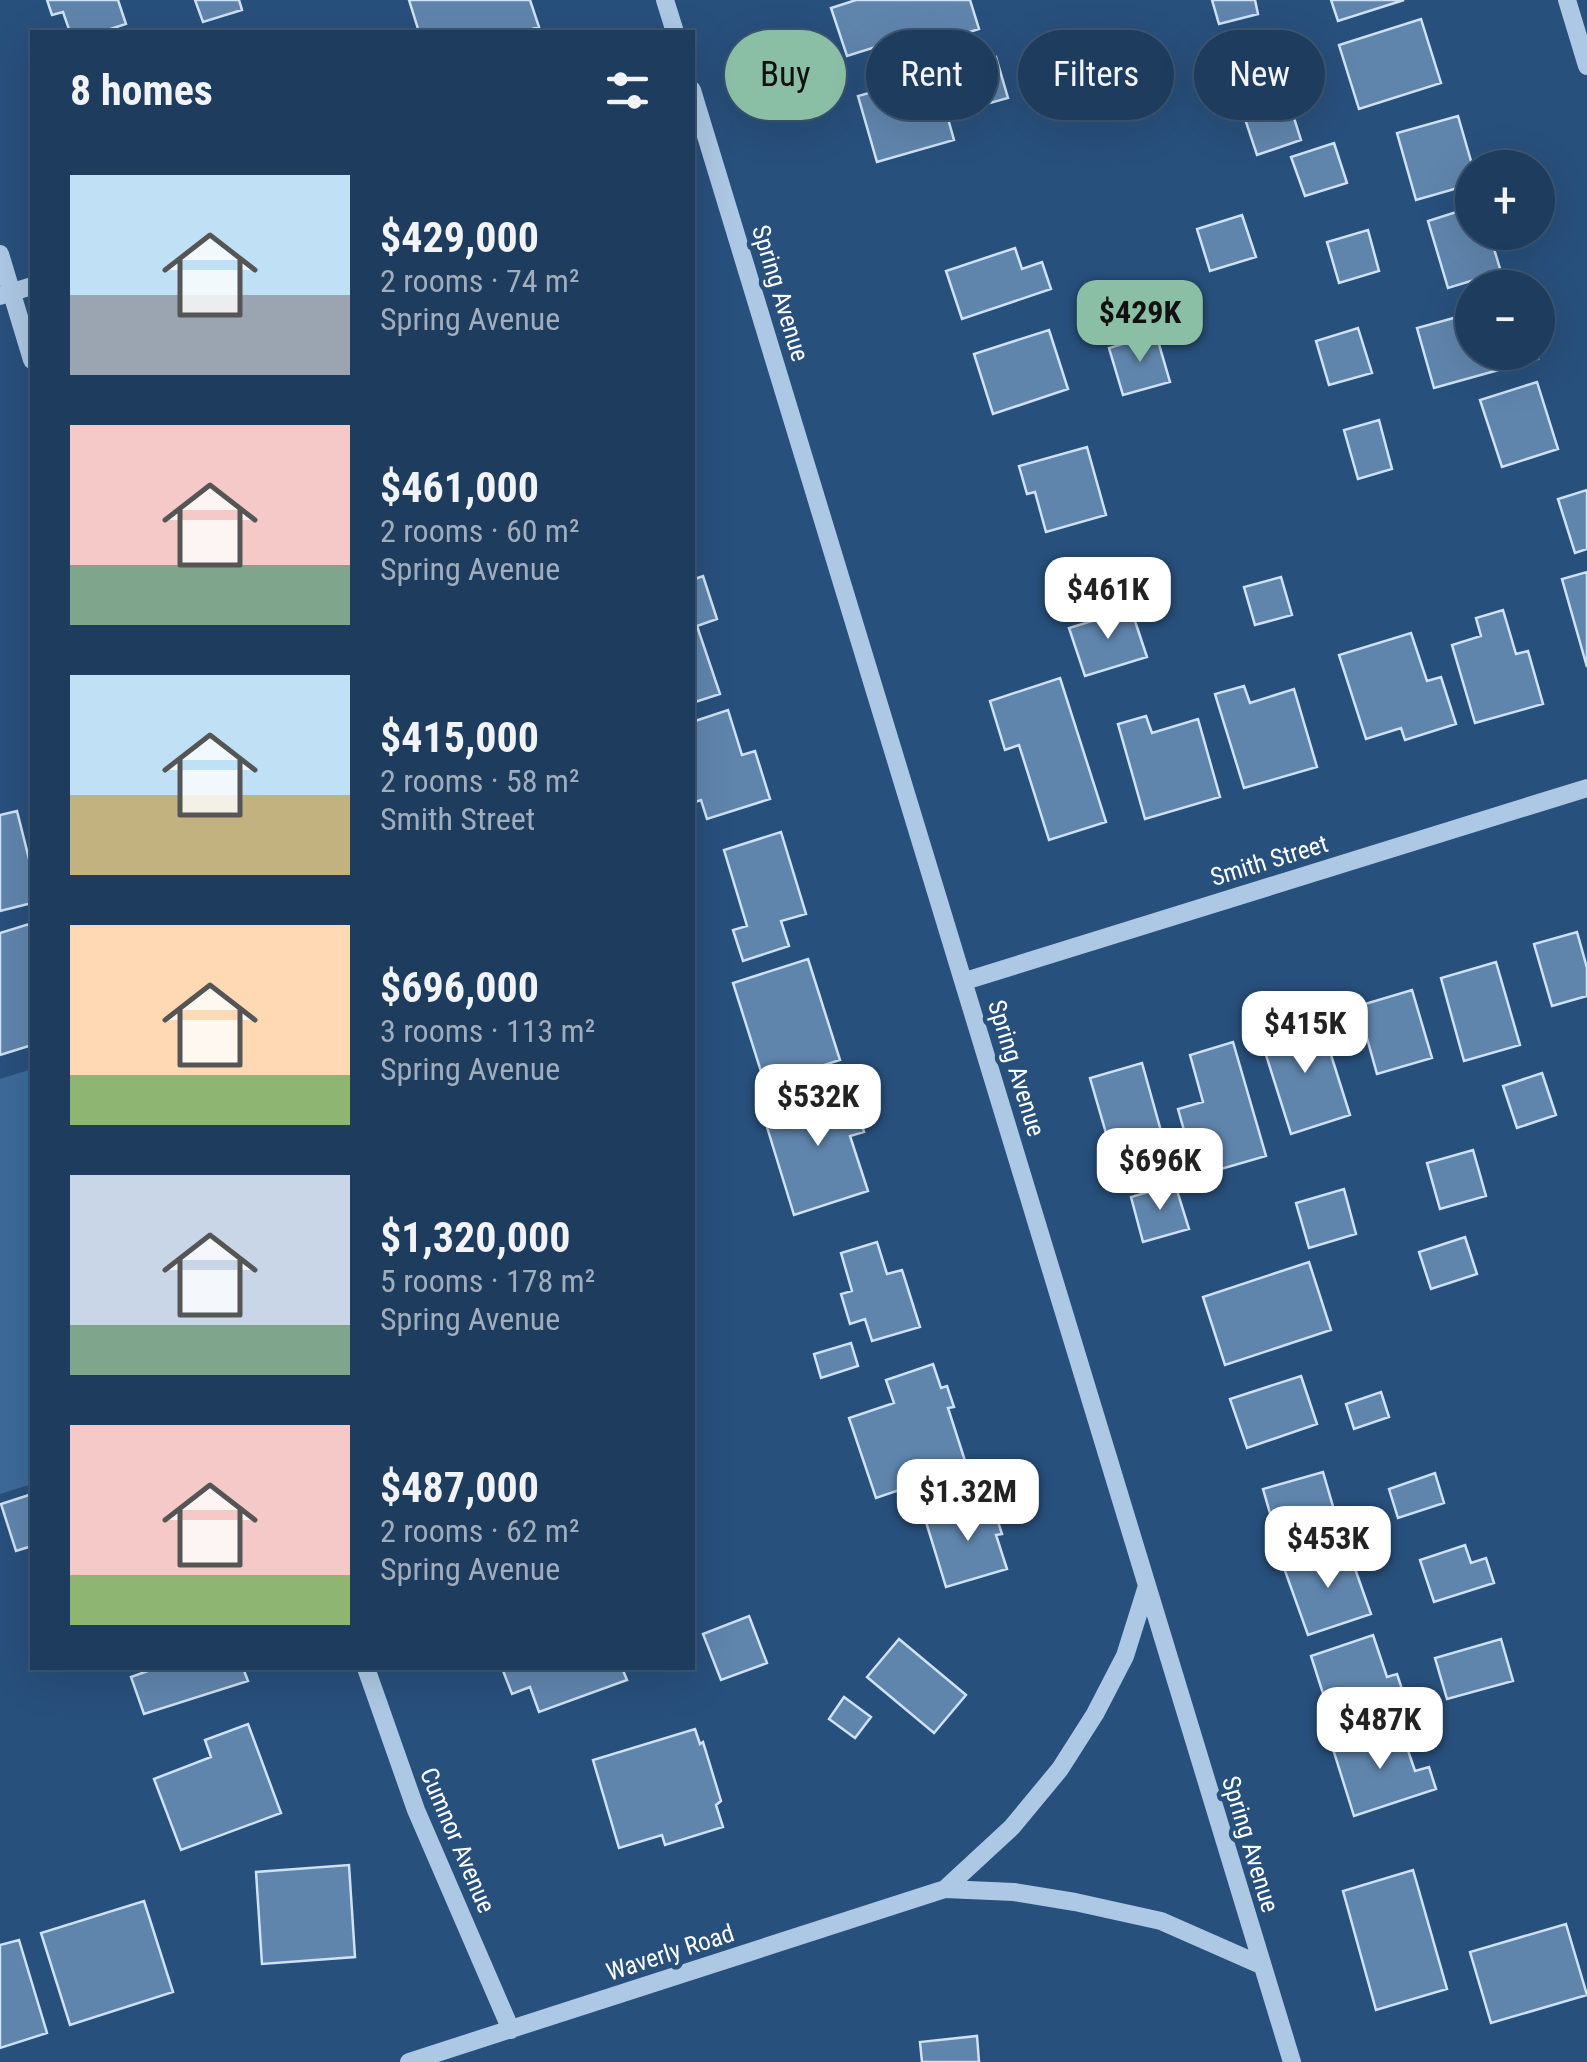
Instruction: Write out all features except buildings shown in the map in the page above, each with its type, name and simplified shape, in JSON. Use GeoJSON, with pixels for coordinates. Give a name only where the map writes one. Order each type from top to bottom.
{"type":"FeatureCollection","features":[{"type":"Feature","properties":{"kind":"street"},"geometry":{"type":"LineString","coordinates":[[665,0],[674,30]]}},
{"type":"Feature","properties":{"kind":"street"},"geometry":{"type":"LineString","coordinates":[[1567,0],[1587,66]]}},
{"type":"Feature","properties":{"kind":"street","name":"Spring Avenue"},"geometry":{"type":"LineString","coordinates":[[695,100],[1292,2062]]}},
{"type":"Feature","properties":{"kind":"street"},"geometry":{"type":"LineString","coordinates":[[0,254],[6,294],[30,355]]}},
{"type":"Feature","properties":{"kind":"street"},"geometry":{"type":"LineString","coordinates":[[6,294],[30,287]]}},
{"type":"Feature","properties":{"kind":"street","name":"Smith Street"},"geometry":{"type":"LineString","coordinates":[[965,981],[1587,788]]}},
{"type":"Feature","properties":{"kind":"street","name":"Waverly Road"},"geometry":{"type":"LineString","coordinates":[[945,1889],[1012,1827],[1060,1769],[1126,1656],[1147,1585]]}},
{"type":"Feature","properties":{"kind":"street","name":"Cumnor Avenue"},"geometry":{"type":"LineString","coordinates":[[367,1670],[416,1810],[511,2030]]}},
{"type":"Feature","properties":{"kind":"street","name":"Waverly Road"},"geometry":{"type":"LineString","coordinates":[[409,2062],[945,1889],[1014,1892],[1161,1922],[1261,1965]]}},
{"type":"Feature","properties":{"kind":"shaded area"},"geometry":{"type":"Polygon","coordinates":[[[30,1070],[30,1485],[0,1494],[0,1079],[30,1070]]]}}]}
